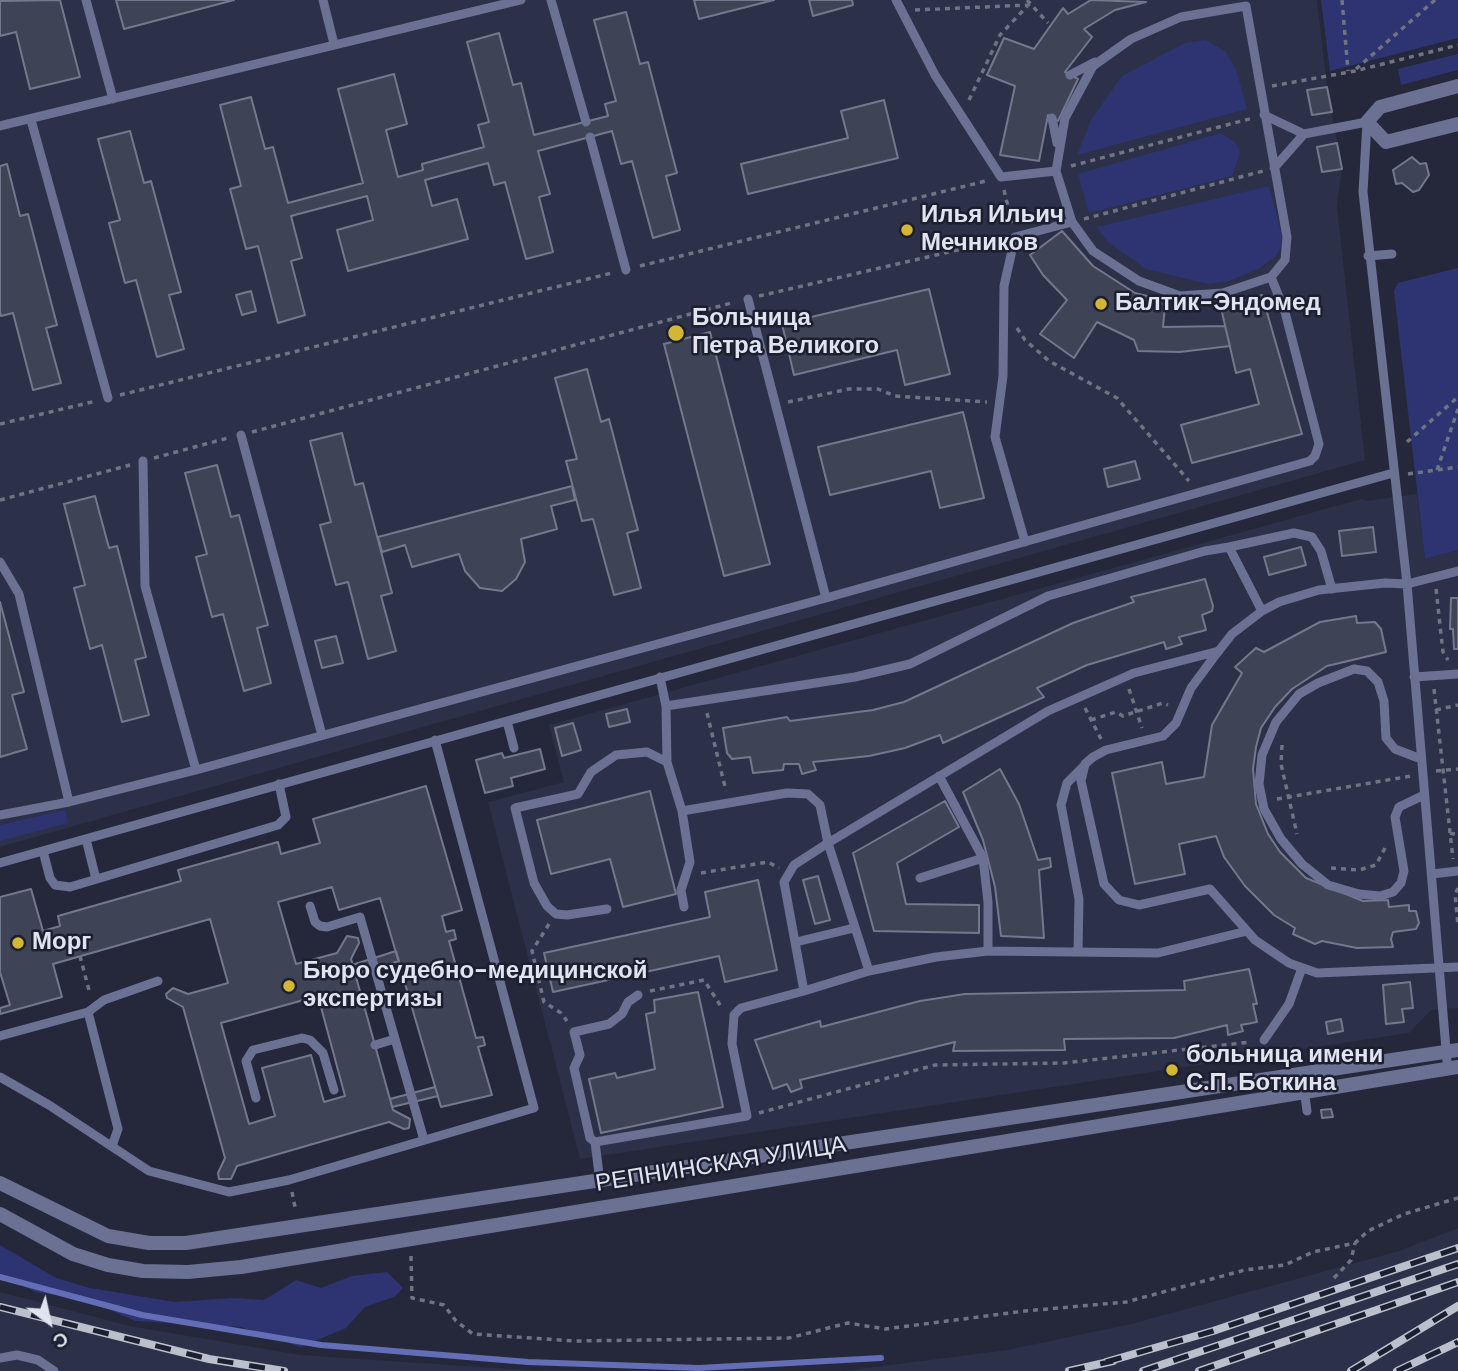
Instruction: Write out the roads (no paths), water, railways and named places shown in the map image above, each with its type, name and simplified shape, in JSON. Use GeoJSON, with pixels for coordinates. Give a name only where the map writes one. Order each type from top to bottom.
{"type":"FeatureCollection","features":[{"type":"Feature","properties":{"kind":"street"},"geometry":{"type":"LineString","coordinates":[[1458,86],[1380,107],[1367,122],[1386,142],[1458,124]]}},
{"type":"Feature","properties":{"kind":"street","name":"РЕПНИНСКАЯ УЛИЦА"},"geometry":{"type":"LineString","coordinates":[[0,1183],[108,1236],[149,1243],[229,1238],[1302,1074],[1454,1059]]}},
{"type":"Feature","properties":{"kind":"street","name":"РЕПНИНСКАЯ УЛИЦА"},"geometry":{"type":"LineString","coordinates":[[0,1214],[73,1254],[108,1265],[143,1271],[188,1272],[241,1267],[1304,1091],[1454,1059]]}},
{"type":"Feature","properties":{"kind":"lane"},"geometry":{"type":"LineString","coordinates":[[86,0],[113,99]]}},
{"type":"Feature","properties":{"kind":"lane"},"geometry":{"type":"LineString","coordinates":[[323,0],[334,44]]}},
{"type":"Feature","properties":{"kind":"lane"},"geometry":{"type":"LineString","coordinates":[[0,126],[521,0]]}},
{"type":"Feature","properties":{"kind":"lane"},"geometry":{"type":"LineString","coordinates":[[551,0],[586,122]]}},
{"type":"Feature","properties":{"kind":"lane"},"geometry":{"type":"LineString","coordinates":[[896,0],[935,75],[1001,177],[1056,171]]}},
{"type":"Feature","properties":{"kind":"lane"},"geometry":{"type":"LineString","coordinates":[[1246,3],[1287,237],[1285,260],[1271,277],[1223,293],[1180,296],[1139,281],[1093,251],[1072,222],[1056,171],[1065,118],[1093,66],[1112,53],[1131,39],[1181,17],[1246,3]]}},
{"type":"Feature","properties":{"kind":"lane"},"geometry":{"type":"LineString","coordinates":[[1070,75],[1112,53]]}},
{"type":"Feature","properties":{"kind":"lane"},"geometry":{"type":"LineString","coordinates":[[1264,115],[1304,134],[1367,122],[1363,192],[1368,256],[1407,584],[1438,968],[1454,1059]]}},
{"type":"Feature","properties":{"kind":"lane"},"geometry":{"type":"LineString","coordinates":[[1052,118],[1058,148]]}},
{"type":"Feature","properties":{"kind":"lane"},"geometry":{"type":"LineString","coordinates":[[31,120],[108,398]]}},
{"type":"Feature","properties":{"kind":"lane"},"geometry":{"type":"LineString","coordinates":[[1274,168],[1304,134]]}},
{"type":"Feature","properties":{"kind":"lane"},"geometry":{"type":"LineString","coordinates":[[590,137],[626,270]]}},
{"type":"Feature","properties":{"kind":"lane"},"geometry":{"type":"LineString","coordinates":[[1025,542],[995,437],[1004,286],[1015,237],[1072,222]]}},
{"type":"Feature","properties":{"kind":"lane"},"geometry":{"type":"LineString","coordinates":[[1368,256],[1392,254]]}},
{"type":"Feature","properties":{"kind":"lane"},"geometry":{"type":"LineString","coordinates":[[0,815],[69,802],[196,770],[826,598],[1310,461],[1319,444],[1285,312],[1271,277]]}},
{"type":"Feature","properties":{"kind":"lane"},"geometry":{"type":"LineString","coordinates":[[748,299],[826,598]]}},
{"type":"Feature","properties":{"kind":"lane"},"geometry":{"type":"LineString","coordinates":[[241,435],[322,735]]}},
{"type":"Feature","properties":{"kind":"lane"},"geometry":{"type":"LineString","coordinates":[[143,461],[145,586],[196,770]]}},
{"type":"Feature","properties":{"kind":"lane"},"geometry":{"type":"LineString","coordinates":[[0,863],[1393,473]]}},
{"type":"Feature","properties":{"kind":"lane"},"geometry":{"type":"LineString","coordinates":[[666,706],[855,677],[909,664],[1048,596],[1205,551],[1294,533],[1312,537],[1321,551],[1332,589]]}},
{"type":"Feature","properties":{"kind":"lane"},"geometry":{"type":"LineString","coordinates":[[1229,547],[1262,611]]}},
{"type":"Feature","properties":{"kind":"lane"},"geometry":{"type":"LineString","coordinates":[[0,562],[19,594],[69,802]]}},
{"type":"Feature","properties":{"kind":"lane"},"geometry":{"type":"LineString","coordinates":[[1078,951],[1079,899],[1061,805],[1067,783],[1085,764],[1105,750],[1163,736],[1176,723],[1191,688],[1232,634],[1262,611],[1279,602],[1332,589],[1385,583],[1407,584],[1458,571]]}},
{"type":"Feature","properties":{"kind":"lane"},"geometry":{"type":"LineString","coordinates":[[804,990],[784,882],[787,872],[828,843],[1048,711],[1124,677],[1219,651]]}},
{"type":"Feature","properties":{"kind":"lane"},"geometry":{"type":"LineString","coordinates":[[1421,759],[1395,750],[1386,738],[1384,701],[1378,682],[1367,671],[1354,669],[1318,683],[1299,694],[1276,722],[1262,755],[1259,783],[1264,809],[1281,839],[1302,864],[1328,885],[1359,894],[1380,896],[1393,892],[1401,883],[1404,871],[1395,817],[1399,807],[1424,795]]}},
{"type":"Feature","properties":{"kind":"lane"},"geometry":{"type":"LineString","coordinates":[[1414,677],[1458,674]]}},
{"type":"Feature","properties":{"kind":"lane"},"geometry":{"type":"LineString","coordinates":[[660,677],[666,706],[667,762],[682,811],[690,862],[689,873],[681,890],[684,907]]}},
{"type":"Feature","properties":{"kind":"lane"},"geometry":{"type":"LineString","coordinates":[[507,721],[514,748]]}},
{"type":"Feature","properties":{"kind":"lane"},"geometry":{"type":"LineString","coordinates":[[0,1077],[149,1171],[229,1192],[289,1180],[534,1108],[435,740]]}},
{"type":"Feature","properties":{"kind":"lane"},"geometry":{"type":"LineString","coordinates":[[607,909],[556,914],[547,906],[534,883],[515,808],[578,794],[591,772],[616,755],[648,752],[667,762]]}},
{"type":"Feature","properties":{"kind":"lane"},"geometry":{"type":"LineString","coordinates":[[1085,764],[1081,780],[1104,884],[1119,900],[1139,905],[1210,889],[1247,931],[1289,963],[1317,973],[1458,967]]}},
{"type":"Feature","properties":{"kind":"lane"},"geometry":{"type":"LineString","coordinates":[[939,776],[982,858],[988,902],[988,951]]}},
{"type":"Feature","properties":{"kind":"lane"},"geometry":{"type":"LineString","coordinates":[[43,851],[50,878],[55,885],[71,887],[96,880],[278,825],[286,817],[279,784]]}},
{"type":"Feature","properties":{"kind":"lane"},"geometry":{"type":"LineString","coordinates":[[682,811],[787,793],[808,794],[820,805],[828,843],[869,971]]}},
{"type":"Feature","properties":{"kind":"lane"},"geometry":{"type":"LineString","coordinates":[[86,839],[96,880]]}},
{"type":"Feature","properties":{"kind":"lane"},"geometry":{"type":"LineString","coordinates":[[919,877],[982,858]]}},
{"type":"Feature","properties":{"kind":"lane"},"geometry":{"type":"LineString","coordinates":[[1432,874],[1456,871]]}},
{"type":"Feature","properties":{"kind":"lane"},"geometry":{"type":"LineString","coordinates":[[310,906],[314,922],[320,926],[360,917],[424,1140]]}},
{"type":"Feature","properties":{"kind":"lane"},"geometry":{"type":"LineString","coordinates":[[796,942],[854,928]]}},
{"type":"Feature","properties":{"kind":"lane"},"geometry":{"type":"LineString","coordinates":[[595,1142],[747,1116],[732,1044],[734,1016],[741,1008],[869,971],[936,957],[988,951],[1158,953],[1247,931]]}},
{"type":"Feature","properties":{"kind":"lane"},"geometry":{"type":"LineString","coordinates":[[1264,1040],[1289,1004],[1302,968]]}},
{"type":"Feature","properties":{"kind":"lane"},"geometry":{"type":"LineString","coordinates":[[0,1036],[91,1009],[158,981]]}},
{"type":"Feature","properties":{"kind":"lane"},"geometry":{"type":"LineString","coordinates":[[600,1182],[595,1142],[590,1138],[574,1068],[580,1055],[574,1032],[609,1024],[622,1014],[628,1002],[638,995]]}},
{"type":"Feature","properties":{"kind":"lane"},"geometry":{"type":"LineString","coordinates":[[91,1009],[118,1129],[112,1146]]}},
{"type":"Feature","properties":{"kind":"lane"},"geometry":{"type":"LineString","coordinates":[[256,1098],[246,1061],[253,1050],[302,1038],[330,1057],[334,1090]]}},
{"type":"Feature","properties":{"kind":"lane"},"geometry":{"type":"LineString","coordinates":[[375,1045],[395,1038]]}},
{"type":"Feature","properties":{"kind":"lane"},"geometry":{"type":"LineString","coordinates":[[1302,1074],[1307,1111]]}},
{"type":"Feature","properties":{"kind":"lane"},"geometry":{"type":"LineString","coordinates":[[0,1358],[17,1355],[38,1360],[54,1371]]}},
{"type":"Feature","properties":{"kind":"waterway"},"geometry":{"type":"LineString","coordinates":[[0,1277],[142,1315],[321,1345],[528,1362],[699,1368],[881,1358]]}},
{"type":"Feature","properties":{"kind":"railway"},"geometry":{"type":"LineString","coordinates":[[1106,1362],[1213,1331],[1458,1248]]}},
{"type":"Feature","properties":{"kind":"railway"},"geometry":{"type":"LineString","coordinates":[[1143,1371],[1458,1264]]}},
{"type":"Feature","properties":{"kind":"railway"},"geometry":{"type":"LineString","coordinates":[[1199,1371],[1458,1282]]}},
{"type":"Feature","properties":{"kind":"railway"},"geometry":{"type":"LineString","coordinates":[[1351,1371],[1458,1306]]}},
{"type":"Feature","properties":{"kind":"railway"},"geometry":{"type":"LineString","coordinates":[[0,1307],[209,1359],[284,1371]]}},
{"type":"Feature","properties":{"kind":"railway"},"geometry":{"type":"LineString","coordinates":[[1397,1371],[1458,1342]]}},
{"type":"Feature","properties":{"kind":"railway"},"geometry":{"type":"LineString","coordinates":[[1069,1371],[1113,1361]]}},
{"type":"Feature","properties":{"kind":"place","name":"Илья Ильич Мечников"},"geometry":{"type":"Point","coordinates":[907,230]}},
{"type":"Feature","properties":{"kind":"place","name":"Балтик-Эндомед"},"geometry":{"type":"Point","coordinates":[1101,304]}},
{"type":"Feature","properties":{"kind":"place","name":"Больница Петра Великого"},"geometry":{"type":"Point","coordinates":[676,333]}},
{"type":"Feature","properties":{"kind":"place","name":"Морг"},"geometry":{"type":"Point","coordinates":[18,943]}},
{"type":"Feature","properties":{"kind":"place","name":"Бюро судебно-медицинской экспертизы"},"geometry":{"type":"Point","coordinates":[289,986]}},
{"type":"Feature","properties":{"kind":"place","name":"больница имени С.П. Боткина"},"geometry":{"type":"Point","coordinates":[1172,1070]}}]}
